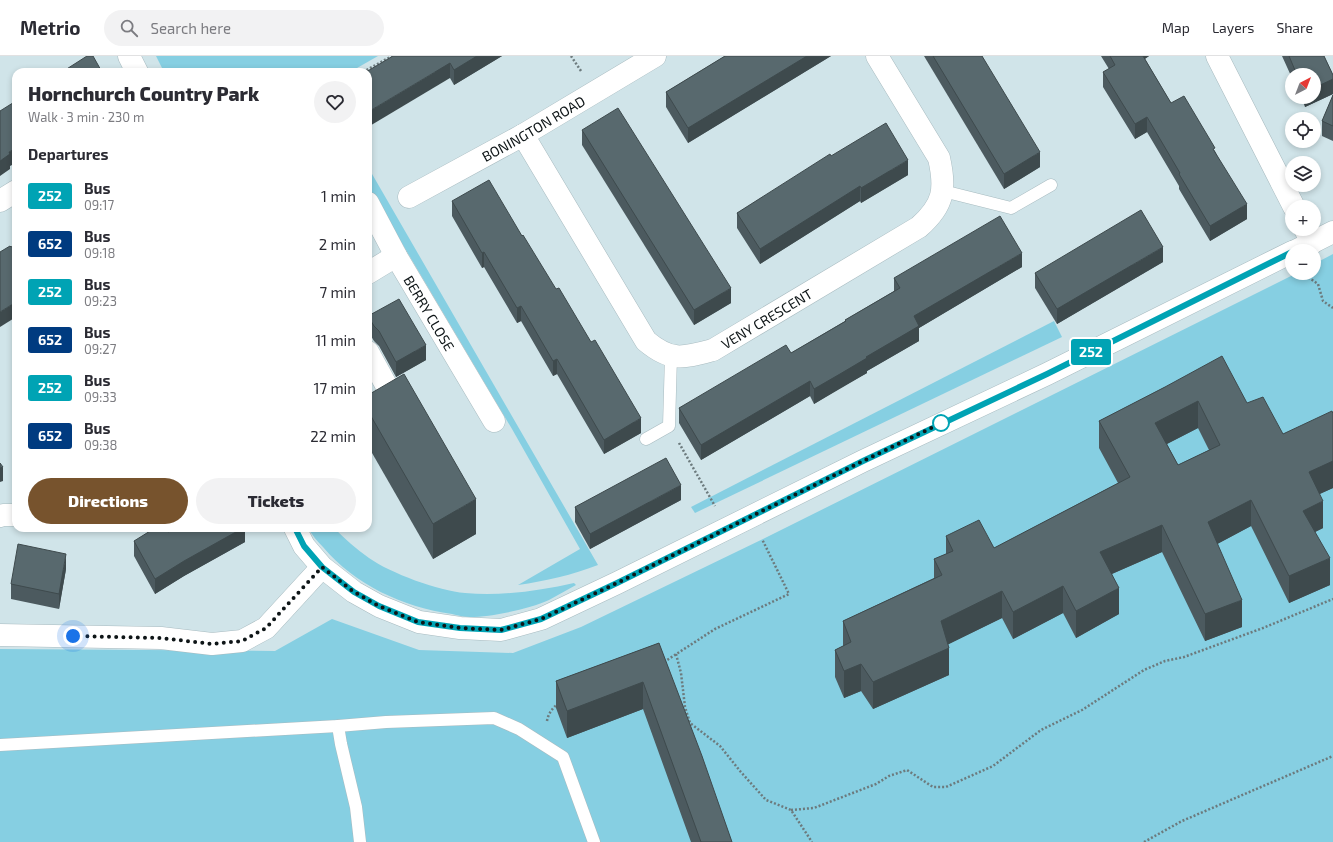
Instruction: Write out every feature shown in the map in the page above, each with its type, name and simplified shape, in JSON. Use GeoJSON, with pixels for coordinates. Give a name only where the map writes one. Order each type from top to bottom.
{"type":"FeatureCollection","features":[{"type":"Feature","properties":{"kind":"street"},"geometry":{"type":"LineString","coordinates":[[129,56],[135,68]]}},
{"type":"Feature","properties":{"kind":"street","name":"BONINGTON ROAD"},"geometry":{"type":"LineString","coordinates":[[409,197],[523,135],[655,56]]}},
{"type":"Feature","properties":{"kind":"street","name":"VENY CRESCENT"},"geometry":{"type":"LineString","coordinates":[[523,135],[646,341],[657,350],[671,356],[687,357],[713,350],[913,231],[930,217],[937,207],[943,191],[943,176],[939,158],[877,56]]}},
{"type":"Feature","properties":{"kind":"street"},"geometry":{"type":"LineString","coordinates":[[1217,56],[1290,200]]}},
{"type":"Feature","properties":{"kind":"street"},"geometry":{"type":"LineString","coordinates":[[0,200],[12,193]]}},
{"type":"Feature","properties":{"kind":"street","name":"BERRY CLOSE"},"geometry":{"type":"LineString","coordinates":[[372,211],[396,256],[494,421]]}},
{"type":"Feature","properties":{"kind":"street"},"geometry":{"type":"LineString","coordinates":[[1304,241],[1333,232]]}},
{"type":"Feature","properties":{"kind":"street"},"geometry":{"type":"LineString","coordinates":[[297,532],[304,546],[322,567],[354,592],[379,606],[418,622],[460,628],[501,630],[541,619],[863,461],[1047,374],[1285,255]]}},
{"type":"Feature","properties":{"kind":"street"},"geometry":{"type":"LineString","coordinates":[[372,271],[396,256]]}},
{"type":"Feature","properties":{"kind":"street"},"geometry":{"type":"LineString","coordinates":[[372,359],[386,383]]}},
{"type":"Feature","properties":{"kind":"street"},"geometry":{"type":"LineString","coordinates":[[0,516],[12,515]]}},
{"type":"Feature","properties":{"kind":"street"},"geometry":{"type":"LineString","coordinates":[[0,635],[161,638],[212,644],[242,641],[266,628],[322,567]]}},
{"type":"Feature","properties":{"kind":"lane"},"geometry":{"type":"LineString","coordinates":[[943,191],[1011,208],[1052,185]]}},
{"type":"Feature","properties":{"kind":"lane"},"geometry":{"type":"LineString","coordinates":[[646,439],[669,426],[671,356]]}},
{"type":"Feature","properties":{"kind":"lane"},"geometry":{"type":"LineString","coordinates":[[0,745],[386,722],[494,718],[519,729],[563,757],[594,842]]}},
{"type":"Feature","properties":{"kind":"lane"},"geometry":{"type":"LineString","coordinates":[[338,726],[356,807],[360,842]]}},
{"type":"Feature","properties":{"kind":"path"},"geometry":{"type":"LineString","coordinates":[[370,68],[392,56]]}},
{"type":"Feature","properties":{"kind":"path"},"geometry":{"type":"LineString","coordinates":[[1313,280],[1318,284],[1323,301],[1333,308]]}},
{"type":"Feature","properties":{"kind":"path"},"geometry":{"type":"LineString","coordinates":[[669,426],[717,508]]}},
{"type":"Feature","properties":{"kind":"path"},"geometry":{"type":"LineString","coordinates":[[663,662],[715,629],[789,594],[760,535]]}},
{"type":"Feature","properties":{"kind":"path"},"geometry":{"type":"LineString","coordinates":[[676,654],[681,673],[685,707],[690,723],[720,746],[766,800],[791,810],[814,808],[876,784],[889,776],[907,770],[933,787],[946,787],[993,766],[1041,730],[1082,710],[1144,670],[1165,661],[1184,657],[1263,628],[1333,600]]}},
{"type":"Feature","properties":{"kind":"path"},"geometry":{"type":"LineString","coordinates":[[547,724],[547,717],[554,706],[565,699]]}},
{"type":"Feature","properties":{"kind":"path"},"geometry":{"type":"LineString","coordinates":[[1144,842],[1182,821],[1333,756]]}},
{"type":"Feature","properties":{"kind":"path"},"geometry":{"type":"LineString","coordinates":[[791,810],[812,842]]}},
{"type":"Feature","properties":{"kind":"shaded area"},"geometry":{"type":"Polygon","coordinates":[[[156,56],[378,56],[357,68],[162,68],[156,56]]]}},
{"type":"Feature","properties":{"kind":"shaded area"},"geometry":{"type":"Polygon","coordinates":[[[372,174],[598,565],[539,582],[518,585],[580,549],[512,429],[372,193],[372,174]]]}},
{"type":"Feature","properties":{"kind":"shaded area"},"geometry":{"type":"Polygon","coordinates":[[[1333,254],[1333,842],[0,842],[0,649],[275,651],[332,619],[419,650],[513,653],[581,627],[767,537],[1285,279],[1321,280],[1321,260],[1333,254]]]}},
{"type":"Feature","properties":{"kind":"shaded area"},"geometry":{"type":"Polygon","coordinates":[[[1054,321],[1062,337],[695,513],[691,507],[1054,321]]]}},
{"type":"Feature","properties":{"kind":"shaded area"},"geometry":{"type":"Polygon","coordinates":[[[338,532],[369,558],[389,570],[429,585],[454,592],[493,594],[534,590],[574,583],[576,585],[549,600],[499,614],[468,617],[434,611],[398,600],[365,583],[336,561],[311,533],[338,532]]]}},
{"type":"Feature","properties":{"kind":"building"},"geometry":{"type":"Polygon","coordinates":[[[87,56],[93,56],[100,68],[68,68],[87,56]]]}},
{"type":"Feature","properties":{"kind":"building"},"geometry":{"type":"Polygon","coordinates":[[[393,56],[477,56],[454,70],[450,63],[372,110],[372,68],[393,56]]]}},
{"type":"Feature","properties":{"kind":"building"},"geometry":{"type":"Polygon","coordinates":[[[725,56],[807,56],[688,128],[666,92],[725,56]]]}},
{"type":"Feature","properties":{"kind":"building"},"geometry":{"type":"Polygon","coordinates":[[[933,56],[982,56],[1040,152],[1004,174],[933,56]]]}},
{"type":"Feature","properties":{"kind":"building"},"geometry":{"type":"Polygon","coordinates":[[[1110,56],[1143,56],[1171,103],[1184,96],[1215,148],[1213,149],[1247,204],[1210,226],[1147,117],[1135,124],[1103,72],[1115,65],[1110,56]]]}},
{"type":"Feature","properties":{"kind":"building"},"geometry":{"type":"Polygon","coordinates":[[[1289,56],[1324,56],[1333,75],[1333,79],[1321,85],[1321,68],[1294,68],[1289,56]]]}},
{"type":"Feature","properties":{"kind":"building"},"geometry":{"type":"Polygon","coordinates":[[[1333,95],[1333,126],[1322,121],[1333,95]]]}},
{"type":"Feature","properties":{"kind":"building"},"geometry":{"type":"Polygon","coordinates":[[[12,104],[12,150],[9,152],[10,154],[0,161],[0,111],[12,104]]]}},
{"type":"Feature","properties":{"kind":"building"},"geometry":{"type":"Polygon","coordinates":[[[618,108],[731,288],[694,310],[582,130],[618,108]]]}},
{"type":"Feature","properties":{"kind":"building"},"geometry":{"type":"Polygon","coordinates":[[[886,123],[908,160],[861,188],[860,186],[760,249],[737,213],[830,154],[831,156],[886,123]]]}},
{"type":"Feature","properties":{"kind":"building"},"geometry":{"type":"Polygon","coordinates":[[[489,180],[522,236],[523,235],[556,289],[559,288],[591,342],[595,340],[641,418],[604,440],[557,359],[553,361],[521,306],[517,308],[484,252],[482,253],[452,201],[489,180]]]}},
{"type":"Feature","properties":{"kind":"building"},"geometry":{"type":"Polygon","coordinates":[[[1141,210],[1163,247],[1057,309],[1035,273],[1141,210]]]}},
{"type":"Feature","properties":{"kind":"building"},"geometry":{"type":"Polygon","coordinates":[[[1000,216],[1022,253],[914,316],[919,326],[866,357],[867,358],[814,389],[810,381],[701,445],[679,408],[786,345],[791,353],[846,321],[845,320],[900,288],[894,278],[1000,216]]]}},
{"type":"Feature","properties":{"kind":"building"},"geometry":{"type":"Polygon","coordinates":[[[10,246],[12,304],[0,312],[0,252],[10,246]]]}},
{"type":"Feature","properties":{"kind":"building"},"geometry":{"type":"Polygon","coordinates":[[[399,299],[426,345],[396,362],[379,331],[372,323],[372,314],[399,299]]]}},
{"type":"Feature","properties":{"kind":"building"},"geometry":{"type":"Polygon","coordinates":[[[1222,356],[1247,403],[1263,397],[1283,434],[1332,411],[1333,461],[1309,472],[1323,501],[1303,511],[1330,558],[1289,576],[1251,500],[1208,522],[1242,600],[1205,614],[1162,525],[1100,552],[1119,588],[1076,611],[1063,586],[1013,612],[1002,591],[941,621],[949,648],[873,682],[861,664],[844,671],[835,650],[851,642],[843,621],[942,575],[934,559],[953,551],[946,536],[979,520],[994,548],[1130,477],[1099,421],[1222,356]],[[1198,401],[1155,423],[1178,465],[1220,445],[1198,401]]]}},
{"type":"Feature","properties":{"kind":"building"},"geometry":{"type":"Polygon","coordinates":[[[404,374],[476,499],[433,524],[372,418],[372,393],[404,374]]]}},
{"type":"Feature","properties":{"kind":"building"},"geometry":{"type":"Polygon","coordinates":[[[666,458],[681,485],[590,534],[575,507],[666,458]]]}},
{"type":"Feature","properties":{"kind":"building"},"geometry":{"type":"Polygon","coordinates":[[[149,532],[236,532],[155,579],[134,541],[149,532]]]}},
{"type":"Feature","properties":{"kind":"building"},"geometry":{"type":"Polygon","coordinates":[[[18,544],[66,554],[59,594],[11,584],[18,544]]]}},
{"type":"Feature","properties":{"kind":"building"},"geometry":{"type":"Polygon","coordinates":[[[659,643],[702,756],[732,842],[701,842],[643,682],[567,711],[556,681],[659,643]]]}},
{"type":"Feature","properties":{"kind":"bus line","name":"252"},"geometry":{"type":"LineString","coordinates":[[297,532],[304,546],[322,567],[354,592],[379,606],[418,622],[460,628],[501,630],[541,619],[863,461],[1047,374],[1285,255]]}},
{"type":"Feature","properties":{"kind":"route"},"geometry":{"type":"LineString","coordinates":[[73,636],[161,638],[212,644],[242,641],[266,628],[322,567],[354,592],[379,606],[418,622],[460,628],[501,630],[541,619],[948,420],[941,423]]}}]}
